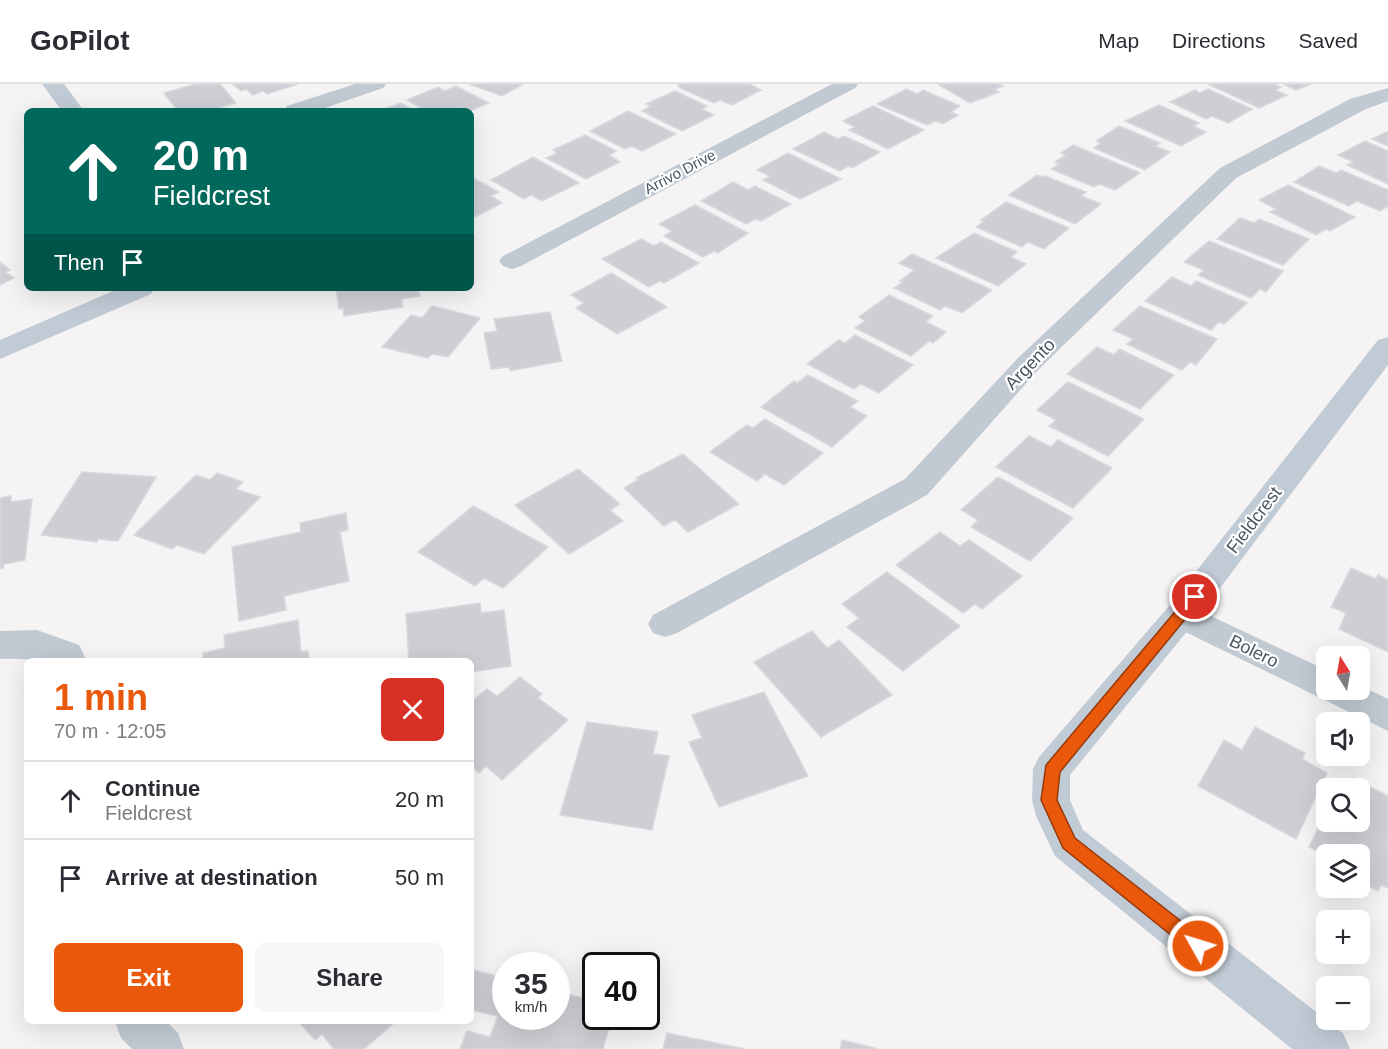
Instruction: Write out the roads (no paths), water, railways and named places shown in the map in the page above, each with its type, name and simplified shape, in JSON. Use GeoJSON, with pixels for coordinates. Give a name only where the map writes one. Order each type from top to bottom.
{"type":"FeatureCollection","features":[{"type":"Feature","properties":{"kind":"street"},"geometry":{"type":"LineString","coordinates":[[53,84],[72,108]]}},
{"type":"Feature","properties":{"kind":"street"},"geometry":{"type":"LineString","coordinates":[[304,108],[376,84]]}},
{"type":"Feature","properties":{"kind":"street","name":"Arrivo Drive"},"geometry":{"type":"LineString","coordinates":[[512,261],[848,84]]}},
{"type":"Feature","properties":{"kind":"street","name":"Argento"},"geometry":{"type":"LineString","coordinates":[[665,624],[916,487],[1028,364],[1228,173],[1358,104],[1388,94]]}},
{"type":"Feature","properties":{"kind":"street"},"geometry":{"type":"LineString","coordinates":[[0,350],[135,291]]}},
{"type":"Feature","properties":{"kind":"street","name":"Fieldcrest"},"geometry":{"type":"LineString","coordinates":[[1328,1049],[1069,843],[1049,800],[1052,770],[1181,615],[1388,346]]}},
{"type":"Feature","properties":{"kind":"street","name":"Bolero"},"geometry":{"type":"LineString","coordinates":[[1181,615],[1316,681]]}},
{"type":"Feature","properties":{"kind":"street"},"geometry":{"type":"LineString","coordinates":[[0,645],[37,644],[67,655],[68,658]]}},
{"type":"Feature","properties":{"kind":"street"},"geometry":{"type":"LineString","coordinates":[[1355,700],[1388,716]]}},
{"type":"Feature","properties":{"kind":"street"},"geometry":{"type":"LineString","coordinates":[[139,1024],[162,1049]]}}]}
